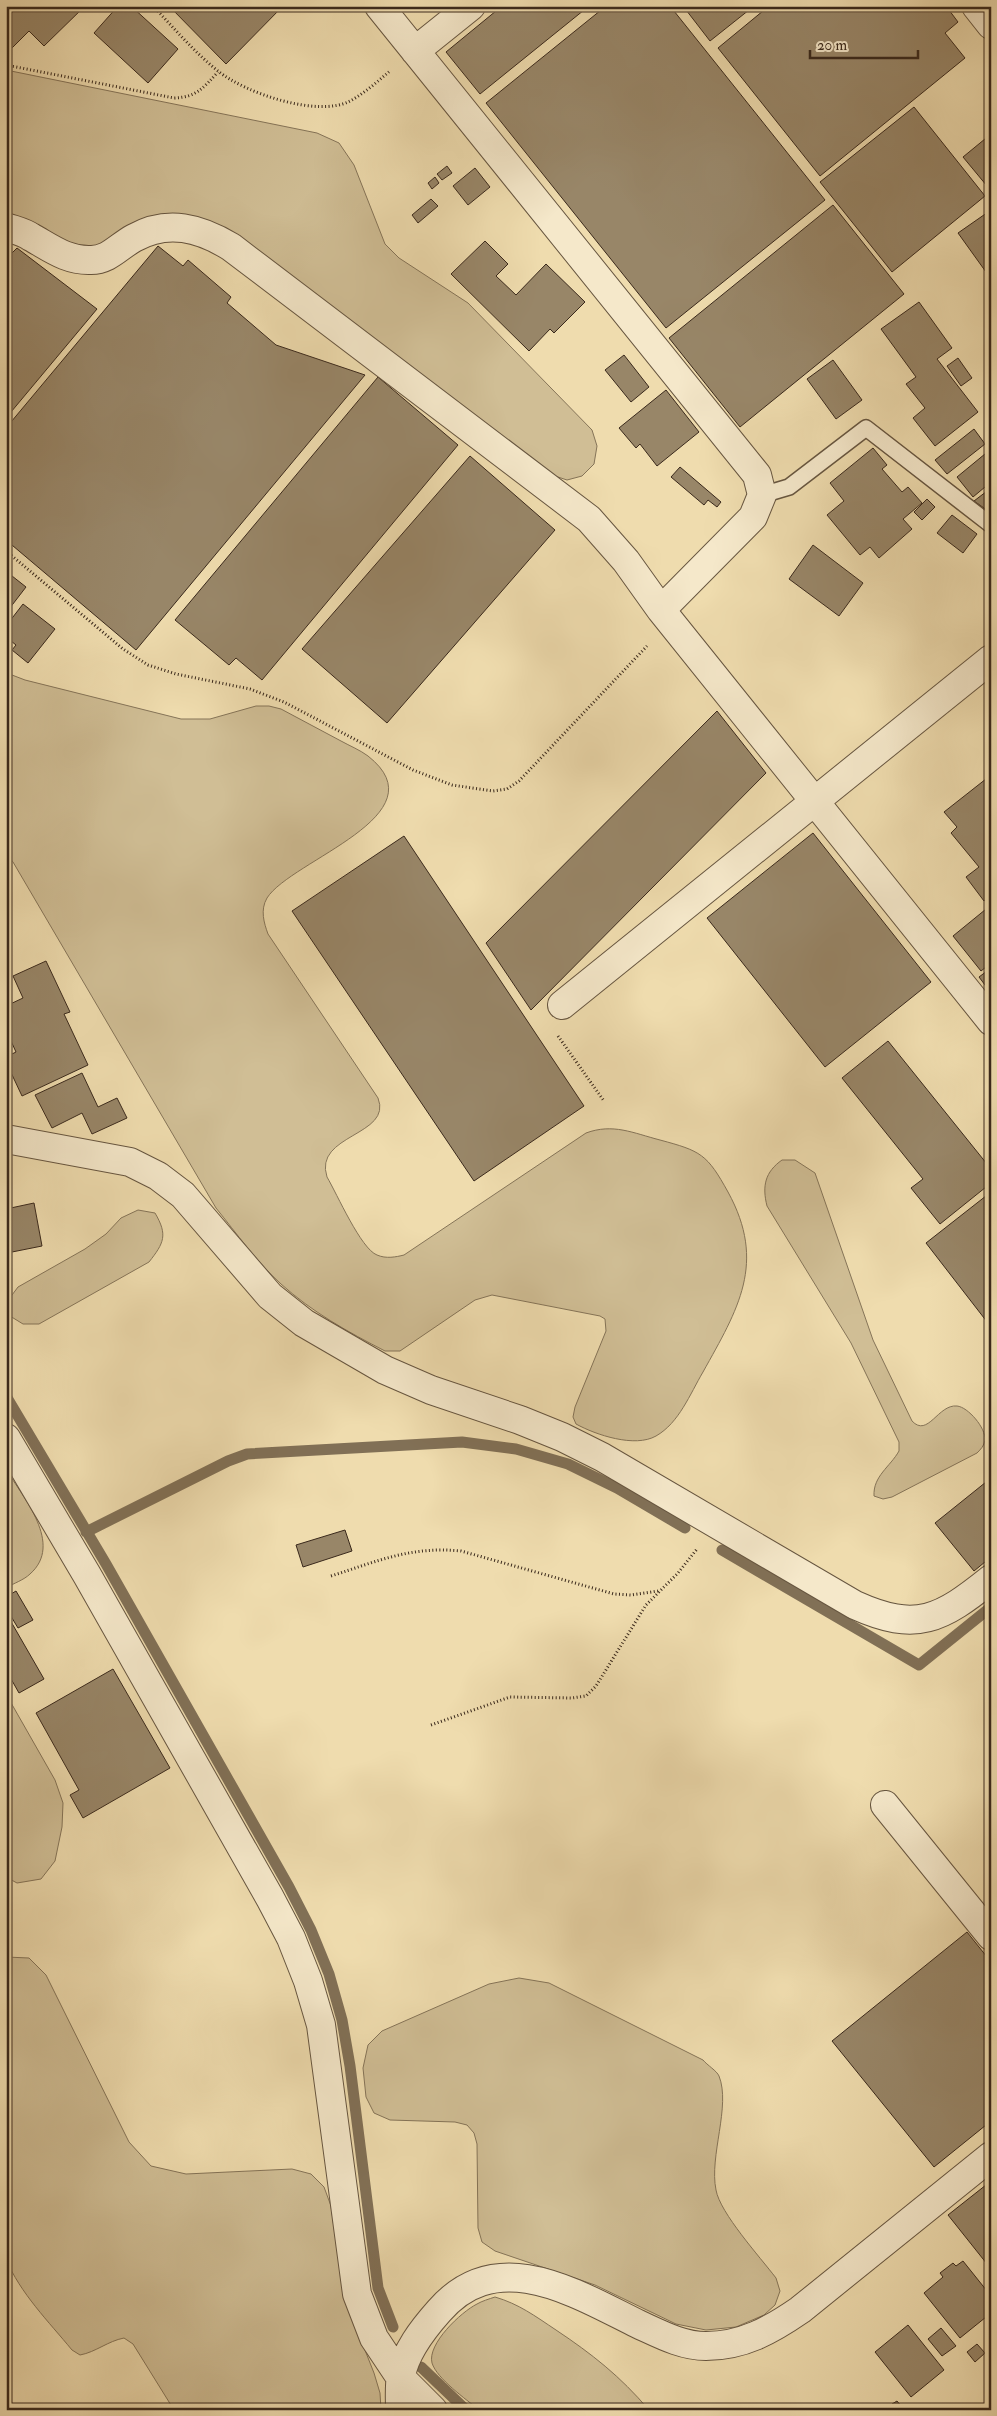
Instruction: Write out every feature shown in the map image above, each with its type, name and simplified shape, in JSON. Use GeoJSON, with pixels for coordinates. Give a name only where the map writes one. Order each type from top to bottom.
{"type":"FeatureCollection","features":[{"type":"Feature","properties":{"kind":"street"},"geometry":{"type":"LineString","coordinates":[[379,6],[757,474],[762,495],[753,517],[665,616]]}},
{"type":"Feature","properties":{"kind":"street"},"geometry":{"type":"LineString","coordinates":[[415,51],[471,6]]}},
{"type":"Feature","properties":{"kind":"street"},"geometry":{"type":"LineString","coordinates":[[976,6],[991,25]]}},
{"type":"Feature","properties":{"kind":"street"},"geometry":{"type":"LineString","coordinates":[[6,227],[30,236],[70,259],[92,260],[113,254],[134,238],[158,228],[184,228],[210,234],[239,253],[589,519],[626,561],[665,616],[991,1021]]}},
{"type":"Feature","properties":{"kind":"street"},"geometry":{"type":"LineString","coordinates":[[562,1004],[991,659]]}},
{"type":"Feature","properties":{"kind":"street"},"geometry":{"type":"LineString","coordinates":[[6,1139],[130,1162],[158,1176],[183,1195],[270,1296],[304,1323],[385,1370],[431,1390],[520,1420],[562,1437],[602,1457],[855,1606],[882,1617],[911,1620],[939,1614],[965,1600],[991,1579]]}},
{"type":"Feature","properties":{"kind":"street"},"geometry":{"type":"LineString","coordinates":[[6,1438],[87,1575],[266,1889],[291,1938],[308,1981],[321,2025],[357,2294],[374,2338],[400,2377],[433,2410]]}},
{"type":"Feature","properties":{"kind":"street"},"geometry":{"type":"LineString","coordinates":[[885,1805],[991,1936]]}},
{"type":"Feature","properties":{"kind":"street"},"geometry":{"type":"LineString","coordinates":[[400,2410],[400,2377],[420,2332],[446,2303],[472,2284],[503,2276],[530,2278],[559,2288],[671,2340],[705,2346],[740,2343],[772,2330],[800,2310],[991,2156]]}},
{"type":"Feature","properties":{"kind":"lane"},"geometry":{"type":"LineString","coordinates":[[762,495],[789,487],[866,428],[991,525]]}},
{"type":"Feature","properties":{"kind":"path"},"geometry":{"type":"LineString","coordinates":[[153,6],[218,72],[243,87],[305,105],[327,107],[349,102],[415,51]]}},
{"type":"Feature","properties":{"kind":"path"},"geometry":{"type":"LineString","coordinates":[[6,64],[174,98],[190,97],[202,90],[218,72]]}},
{"type":"Feature","properties":{"kind":"path"},"geometry":{"type":"LineString","coordinates":[[6,551],[123,649],[148,665],[176,674],[250,689],[284,702],[413,770],[452,786],[494,791],[507,789],[519,781],[665,616]]}},
{"type":"Feature","properties":{"kind":"path"},"geometry":{"type":"LineString","coordinates":[[562,1004],[556,1017],[555,1031],[562,1044],[604,1101]]}},
{"type":"Feature","properties":{"kind":"path"},"geometry":{"type":"LineString","coordinates":[[431,1725],[510,1697],[572,1698],[586,1696],[596,1686],[635,1620],[658,1591],[687,1563],[714,1523]]}},
{"type":"Feature","properties":{"kind":"path"},"geometry":{"type":"LineString","coordinates":[[331,1576],[412,1550],[436,1548],[461,1550],[614,1594],[631,1595],[658,1591]]}},
{"type":"Feature","properties":{"kind":"shaded area"},"geometry":{"type":"Polygon","coordinates":[[[6,70],[317,133],[339,143],[354,165],[385,244],[399,258],[468,303],[592,430],[597,446],[594,464],[582,476],[567,480],[552,475],[239,236],[212,222],[184,215],[156,215],[127,226],[101,244],[91,247],[80,247],[58,239],[28,221],[6,213],[6,70]]]}},
{"type":"Feature","properties":{"kind":"shaded area"},"geometry":{"type":"Polygon","coordinates":[[[6,669],[12,675],[25,680],[181,719],[210,719],[256,706],[269,706],[281,709],[368,756],[386,777],[387,798],[375,817],[355,835],[281,883],[267,898],[263,912],[268,934],[378,1098],[380,1111],[374,1120],[331,1152],[326,1163],[327,1177],[364,1243],[377,1255],[391,1257],[404,1255],[586,1133],[605,1129],[623,1130],[685,1147],[701,1156],[721,1179],[740,1218],[745,1241],[746,1264],[737,1306],[716,1349],[678,1416],[671,1424],[656,1436],[637,1441],[605,1436],[576,1424],[573,1417],[575,1407],[606,1331],[605,1319],[600,1316],[492,1295],[475,1300],[400,1351],[385,1351],[344,1329],[305,1304],[281,1284],[255,1257],[216,1208],[13,862],[6,854],[6,669]]]}},
{"type":"Feature","properties":{"kind":"shaded area"},"geometry":{"type":"Polygon","coordinates":[[[782,1160],[795,1160],[815,1173],[873,1340],[912,1421],[923,1426],[944,1410],[957,1406],[971,1414],[985,1435],[984,1444],[977,1453],[892,1497],[883,1499],[874,1496],[874,1489],[879,1477],[899,1451],[899,1442],[851,1343],[767,1206],[766,1180],[772,1169],[782,1160]]]}},
{"type":"Feature","properties":{"kind":"shaded area"},"geometry":{"type":"Polygon","coordinates":[[[138,1210],[155,1213],[162,1227],[161,1244],[149,1262],[39,1324],[23,1324],[10,1316],[9,1299],[18,1287],[85,1249],[106,1234],[121,1218],[138,1210]]]}},
{"type":"Feature","properties":{"kind":"shaded area"},"geometry":{"type":"Polygon","coordinates":[[[6,1469],[37,1521],[42,1535],[43,1549],[39,1562],[30,1574],[6,1588],[6,1469]]]}},
{"type":"Feature","properties":{"kind":"shaded area"},"geometry":{"type":"Polygon","coordinates":[[[6,1694],[55,1780],[63,1803],[62,1827],[55,1861],[41,1879],[17,1883],[6,1877],[6,1694]]]}},
{"type":"Feature","properties":{"kind":"shaded area"},"geometry":{"type":"Polygon","coordinates":[[[6,1957],[29,1958],[46,1975],[129,2142],[151,2166],[186,2174],[292,2169],[311,2174],[324,2187],[331,2206],[344,2297],[374,2373],[380,2393],[381,2410],[174,2410],[133,2344],[124,2338],[80,2355],[72,2350],[45,2318],[19,2284],[6,2259],[6,2095],[10,2086],[6,2067],[6,1957]]]}},
{"type":"Feature","properties":{"kind":"shaded area"},"geometry":{"type":"Polygon","coordinates":[[[519,1978],[549,1983],[703,2060],[718,2074],[723,2102],[715,2162],[716,2190],[719,2200],[733,2222],[776,2278],[780,2291],[775,2305],[764,2315],[736,2327],[706,2330],[676,2324],[595,2285],[495,2251],[482,2242],[478,2228],[477,2144],[474,2133],[467,2125],[455,2122],[390,2120],[374,2113],[366,2097],[363,2068],[368,2045],[382,2031],[489,1984],[519,1978]]]}},
{"type":"Feature","properties":{"kind":"shaded area"},"geometry":{"type":"Polygon","coordinates":[[[495,2297],[527,2311],[582,2348],[616,2376],[649,2410],[479,2410],[440,2376],[432,2363],[432,2355],[440,2338],[454,2321],[470,2308],[495,2297]]]}},
{"type":"Feature","properties":{"kind":"building"},"geometry":{"type":"Polygon","coordinates":[[[6,6],[85,6],[44,46],[29,31],[6,54],[6,6]]]}},
{"type":"Feature","properties":{"kind":"building"},"geometry":{"type":"Polygon","coordinates":[[[118,6],[131,6],[178,49],[148,83],[94,33],[118,6]]]}},
{"type":"Feature","properties":{"kind":"building"},"geometry":{"type":"Polygon","coordinates":[[[169,6],[283,6],[226,64],[169,6]]]}},
{"type":"Feature","properties":{"kind":"building"},"geometry":{"type":"Polygon","coordinates":[[[502,6],[589,6],[480,94],[446,52],[502,6]]]}},
{"type":"Feature","properties":{"kind":"building"},"geometry":{"type":"Polygon","coordinates":[[[606,6],[670,6],[825,200],[666,328],[486,103],[606,6]]]}},
{"type":"Feature","properties":{"kind":"building"},"geometry":{"type":"Polygon","coordinates":[[[683,6],[754,6],[710,41],[683,6]]]}},
{"type":"Feature","properties":{"kind":"building"},"geometry":{"type":"Polygon","coordinates":[[[769,6],[946,6],[958,22],[945,33],[965,58],[820,176],[718,48],[769,6]]]}},
{"type":"Feature","properties":{"kind":"building"},"geometry":{"type":"Polygon","coordinates":[[[914,107],[985,196],[892,272],[820,182],[914,107]]]}},
{"type":"Feature","properties":{"kind":"building"},"geometry":{"type":"Polygon","coordinates":[[[991,134],[991,183],[987,186],[963,157],[991,134]]]}},
{"type":"Feature","properties":{"kind":"building"},"geometry":{"type":"Polygon","coordinates":[[[447,166],[452,173],[442,180],[437,174],[447,166]]]}},
{"type":"Feature","properties":{"kind":"building"},"geometry":{"type":"Polygon","coordinates":[[[475,168],[490,187],[468,205],[453,186],[475,168]]]}},
{"type":"Feature","properties":{"kind":"building"},"geometry":{"type":"Polygon","coordinates":[[[435,177],[439,183],[432,189],[428,183],[435,177]]]}},
{"type":"Feature","properties":{"kind":"building"},"geometry":{"type":"Polygon","coordinates":[[[431,199],[438,206],[418,223],[412,215],[431,199]]]}},
{"type":"Feature","properties":{"kind":"building"},"geometry":{"type":"Polygon","coordinates":[[[833,205],[904,294],[740,427],[669,338],[833,205]]]}},
{"type":"Feature","properties":{"kind":"building"},"geometry":{"type":"Polygon","coordinates":[[[991,210],[991,279],[958,233],[991,210]]]}},
{"type":"Feature","properties":{"kind":"building"},"geometry":{"type":"Polygon","coordinates":[[[485,241],[508,264],[496,276],[516,295],[546,264],[585,302],[554,333],[550,329],[529,351],[451,274],[485,241]]]}},
{"type":"Feature","properties":{"kind":"building"},"geometry":{"type":"Polygon","coordinates":[[[158,246],[183,266],[188,260],[231,297],[227,303],[276,345],[365,375],[136,650],[6,540],[6,428],[158,246]]]}},
{"type":"Feature","properties":{"kind":"building"},"geometry":{"type":"Polygon","coordinates":[[[17,248],[97,309],[6,418],[6,259],[17,248]]]}},
{"type":"Feature","properties":{"kind":"building"},"geometry":{"type":"Polygon","coordinates":[[[919,302],[952,348],[937,359],[978,412],[935,446],[913,418],[925,408],[906,384],[916,377],[881,329],[919,302]]]}},
{"type":"Feature","properties":{"kind":"building"},"geometry":{"type":"Polygon","coordinates":[[[624,355],[649,387],[631,402],[605,370],[624,355]]]}},
{"type":"Feature","properties":{"kind":"building"},"geometry":{"type":"Polygon","coordinates":[[[958,358],[972,378],[961,386],[947,366],[958,358]]]}},
{"type":"Feature","properties":{"kind":"building"},"geometry":{"type":"Polygon","coordinates":[[[833,360],[862,400],[836,419],[807,379],[833,360]]]}},
{"type":"Feature","properties":{"kind":"building"},"geometry":{"type":"Polygon","coordinates":[[[378,377],[458,445],[262,680],[236,658],[229,665],[175,620],[378,377]]]}},
{"type":"Feature","properties":{"kind":"building"},"geometry":{"type":"Polygon","coordinates":[[[666,390],[699,432],[657,466],[640,444],[636,448],[619,428],[666,390]]]}},
{"type":"Feature","properties":{"kind":"building"},"geometry":{"type":"Polygon","coordinates":[[[974,429],[985,444],[947,474],[935,460],[974,429]]]}},
{"type":"Feature","properties":{"kind":"building"},"geometry":{"type":"Polygon","coordinates":[[[873,448],[887,465],[882,469],[902,492],[908,487],[922,503],[903,519],[912,529],[879,558],[870,547],[860,555],[827,515],[844,501],[830,483],[873,448]]]}},
{"type":"Feature","properties":{"kind":"building"},"geometry":{"type":"Polygon","coordinates":[[[991,449],[991,482],[973,497],[957,477],[991,449]]]}},
{"type":"Feature","properties":{"kind":"building"},"geometry":{"type":"Polygon","coordinates":[[[470,456],[555,530],[387,723],[302,649],[470,456]]]}},
{"type":"Feature","properties":{"kind":"building"},"geometry":{"type":"Polygon","coordinates":[[[680,467],[721,502],[717,507],[708,500],[704,505],[671,477],[680,467]]]}},
{"type":"Feature","properties":{"kind":"building"},"geometry":{"type":"Polygon","coordinates":[[[991,488],[991,513],[974,501],[991,488]]]}},
{"type":"Feature","properties":{"kind":"building"},"geometry":{"type":"Polygon","coordinates":[[[927,499],[935,507],[922,520],[914,512],[927,499]]]}},
{"type":"Feature","properties":{"kind":"building"},"geometry":{"type":"Polygon","coordinates":[[[952,515],[977,534],[963,553],[937,533],[952,515]]]}},
{"type":"Feature","properties":{"kind":"building"},"geometry":{"type":"Polygon","coordinates":[[[813,545],[863,583],[839,616],[789,579],[813,545]]]}},
{"type":"Feature","properties":{"kind":"building"},"geometry":{"type":"Polygon","coordinates":[[[7,572],[26,587],[6,613],[6,574],[7,572]]]}},
{"type":"Feature","properties":{"kind":"building"},"geometry":{"type":"Polygon","coordinates":[[[23,604],[55,629],[28,663],[12,650],[16,645],[6,637],[6,626],[23,604]]]}},
{"type":"Feature","properties":{"kind":"building"},"geometry":{"type":"Polygon","coordinates":[[[717,711],[766,773],[531,1010],[486,943],[717,711]]]}},
{"type":"Feature","properties":{"kind":"building"},"geometry":{"type":"Polygon","coordinates":[[[991,775],[991,895],[984,901],[966,877],[979,867],[951,833],[957,827],[944,812],[991,775]]]}},
{"type":"Feature","properties":{"kind":"building"},"geometry":{"type":"Polygon","coordinates":[[[813,833],[931,982],[825,1067],[707,918],[813,833]]]}},
{"type":"Feature","properties":{"kind":"building"},"geometry":{"type":"Polygon","coordinates":[[[404,836],[584,1106],[474,1181],[292,911],[404,836]]]}},
{"type":"Feature","properties":{"kind":"building"},"geometry":{"type":"Polygon","coordinates":[[[991,905],[991,963],[981,971],[953,936],[991,905]]]}},
{"type":"Feature","properties":{"kind":"building"},"geometry":{"type":"Polygon","coordinates":[[[46,961],[70,1012],[64,1014],[88,1065],[22,1096],[6,1062],[6,1057],[16,1052],[6,1030],[6,1006],[23,998],[13,976],[46,961]]]}},
{"type":"Feature","properties":{"kind":"building"},"geometry":{"type":"Polygon","coordinates":[[[991,968],[991,993],[979,977],[991,968]]]}},
{"type":"Feature","properties":{"kind":"building"},"geometry":{"type":"Polygon","coordinates":[[[888,1041],[991,1169],[991,1183],[940,1224],[911,1188],[923,1179],[842,1078],[888,1041]]]}},
{"type":"Feature","properties":{"kind":"building"},"geometry":{"type":"Polygon","coordinates":[[[82,1073],[98,1107],[117,1098],[127,1118],[92,1134],[82,1113],[52,1128],[35,1095],[82,1073]]]}},
{"type":"Feature","properties":{"kind":"building"},"geometry":{"type":"Polygon","coordinates":[[[991,1192],[991,1327],[926,1243],[991,1192]]]}},
{"type":"Feature","properties":{"kind":"building"},"geometry":{"type":"Polygon","coordinates":[[[34,1203],[42,1246],[12,1252],[6,1224],[6,1209],[34,1203]]]}},
{"type":"Feature","properties":{"kind":"building"},"geometry":{"type":"Polygon","coordinates":[[[991,1478],[991,1557],[974,1571],[935,1523],[991,1478]]]}},
{"type":"Feature","properties":{"kind":"building"},"geometry":{"type":"Polygon","coordinates":[[[345,1530],[352,1551],[303,1567],[296,1545],[345,1530]]]}},
{"type":"Feature","properties":{"kind":"building"},"geometry":{"type":"Polygon","coordinates":[[[16,1591],[33,1620],[18,1628],[6,1608],[6,1597],[16,1591]]]}},
{"type":"Feature","properties":{"kind":"building"},"geometry":{"type":"Polygon","coordinates":[[[6,1613],[44,1679],[19,1693],[6,1670],[6,1613]]]}},
{"type":"Feature","properties":{"kind":"building"},"geometry":{"type":"Polygon","coordinates":[[[113,1669],[170,1768],[83,1818],[70,1795],[79,1790],[36,1713],[113,1669]]]}},
{"type":"Feature","properties":{"kind":"building"},"geometry":{"type":"Polygon","coordinates":[[[967,1932],[991,1962],[991,2121],[934,2167],[832,2041],[967,1932]]]}},
{"type":"Feature","properties":{"kind":"building"},"geometry":{"type":"Polygon","coordinates":[[[991,2181],[991,2269],[948,2215],[991,2181]]]}},
{"type":"Feature","properties":{"kind":"building"},"geometry":{"type":"Polygon","coordinates":[[[963,2261],[991,2296],[991,2313],[960,2338],[924,2293],[943,2277],[940,2273],[953,2263],[956,2266],[963,2261]]]}},
{"type":"Feature","properties":{"kind":"building"},"geometry":{"type":"Polygon","coordinates":[[[908,2325],[944,2370],[911,2397],[875,2352],[908,2325]]]}},
{"type":"Feature","properties":{"kind":"building"},"geometry":{"type":"Polygon","coordinates":[[[941,2328],[956,2346],[942,2356],[928,2339],[941,2328]]]}},
{"type":"Feature","properties":{"kind":"building"},"geometry":{"type":"Polygon","coordinates":[[[977,2344],[985,2353],[975,2362],[967,2352],[977,2344]]]}},
{"type":"Feature","properties":{"kind":"building"},"geometry":{"type":"Polygon","coordinates":[[[897,2401],[902,2407],[897,2410],[892,2404],[897,2401]]]}},
{"type":"Feature","properties":{"kind":"waterway"},"geometry":{"type":"LineString","coordinates":[[6,1396],[106,1564],[289,1887],[311,1930],[329,1974],[342,2020],[350,2066],[378,2288],[393,2327]]}},
{"type":"Feature","properties":{"kind":"waterway"},"geometry":{"type":"LineString","coordinates":[[86,1532],[228,1461],[247,1454],[462,1442],[516,1449],[568,1464],[617,1488],[685,1528]]}},
{"type":"Feature","properties":{"kind":"waterway"},"geometry":{"type":"LineString","coordinates":[[722,1550],[919,1665],[991,1607]]}},
{"type":"Feature","properties":{"kind":"waterway"},"geometry":{"type":"LineString","coordinates":[[421,2367],[466,2410]]}}]}
